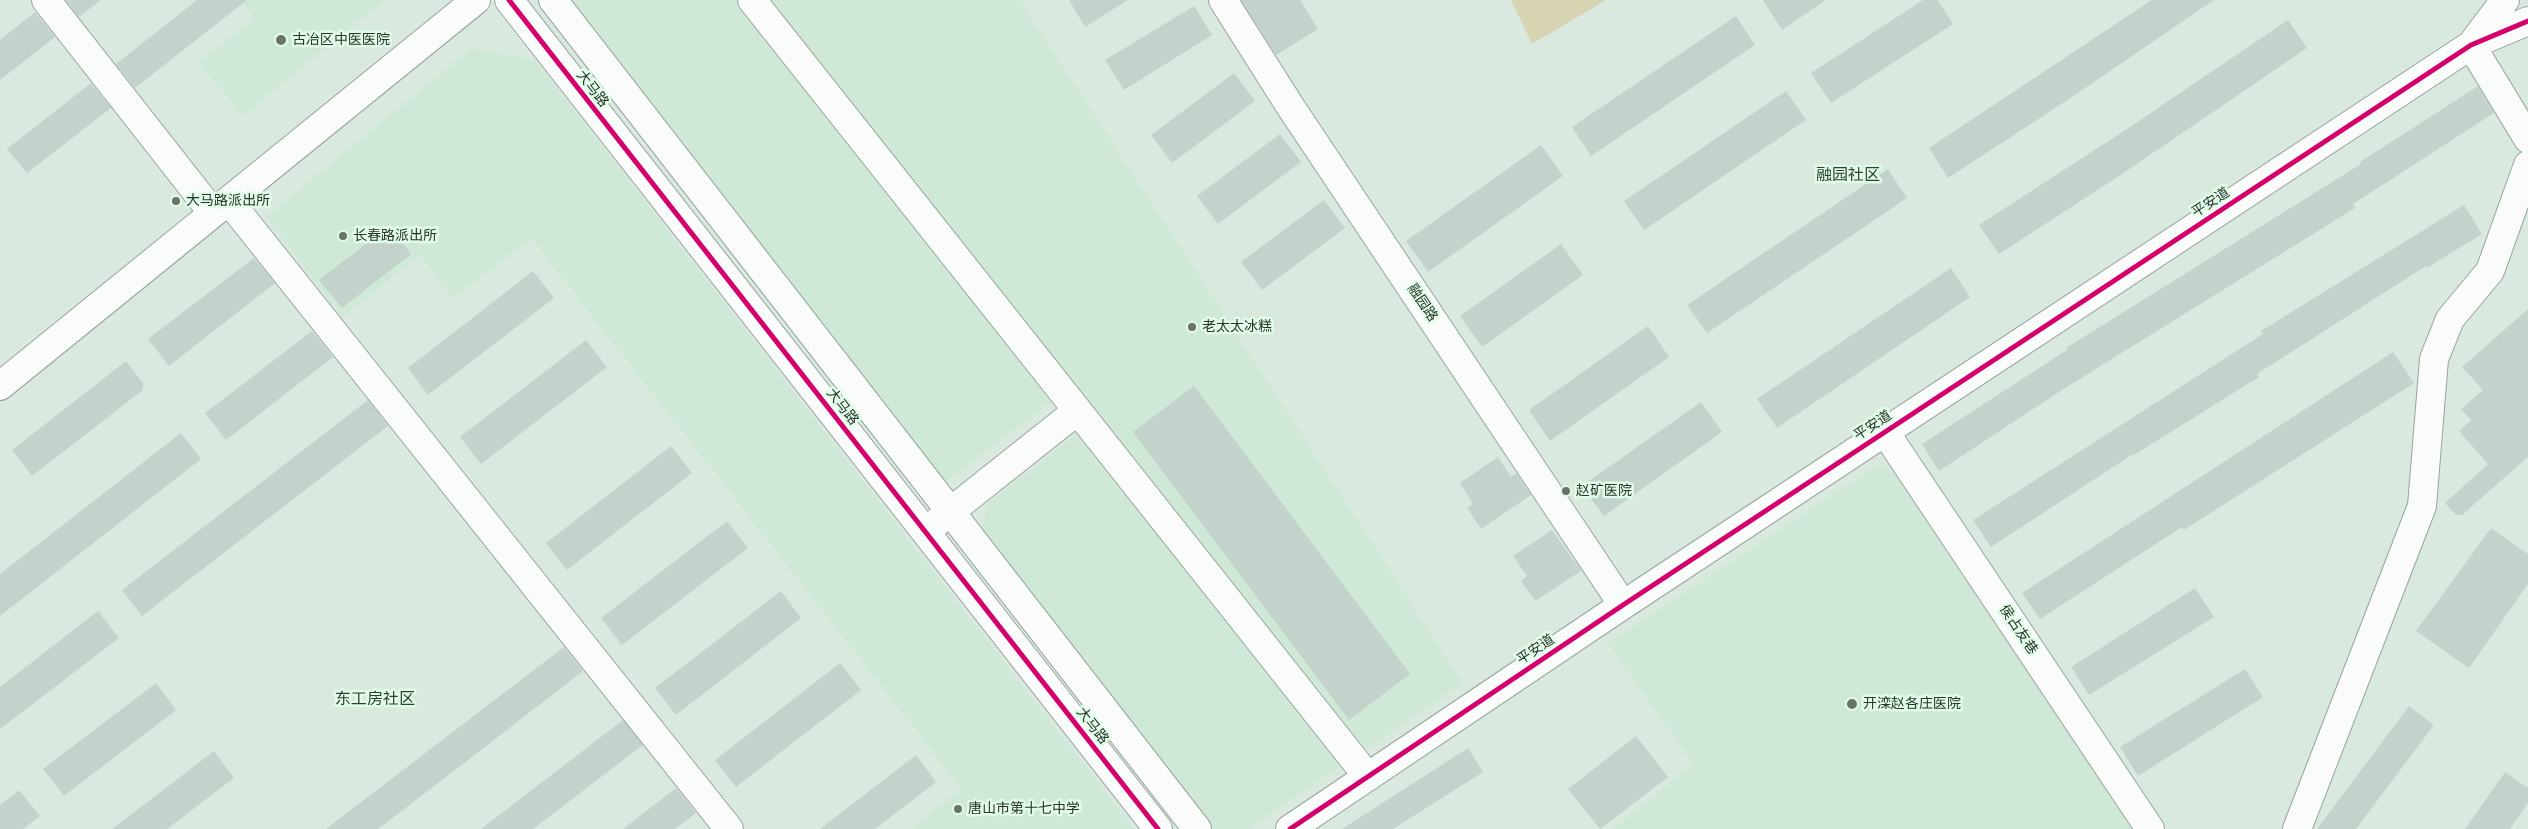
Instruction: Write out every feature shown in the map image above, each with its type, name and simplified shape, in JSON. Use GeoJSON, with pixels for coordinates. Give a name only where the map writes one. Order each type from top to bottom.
{"type":"FeatureCollection","features":[{"type":"Feature","properties":{"kind":"street"},"geometry":{"type":"LineString","coordinates":[[46,0],[221,207],[729,829]]}},
{"type":"Feature","properties":{"kind":"street"},"geometry":{"type":"LineString","coordinates":[[0,386],[476,0]]}},
{"type":"Feature","properties":{"kind":"street","name":"大马路"},"geometry":{"type":"LineString","coordinates":[[509,0],[1158,829]]}},
{"type":"Feature","properties":{"kind":"street","name":"大马路"},"geometry":{"type":"LineString","coordinates":[[553,0],[1197,829]]}},
{"type":"Feature","properties":{"kind":"street"},"geometry":{"type":"LineString","coordinates":[[752,0],[1368,777]]}},
{"type":"Feature","properties":{"kind":"street","name":"融园路"},"geometry":{"type":"LineString","coordinates":[[1223,0],[1290,106],[1623,605]]}},
{"type":"Feature","properties":{"kind":"street"},"geometry":{"type":"LineString","coordinates":[[2471,45],[2505,0]]}},
{"type":"Feature","properties":{"kind":"street"},"geometry":{"type":"LineString","coordinates":[[2471,45],[2528,21]]}},
{"type":"Feature","properties":{"kind":"street"},"geometry":{"type":"LineString","coordinates":[[2471,45],[2528,139]]}},
{"type":"Feature","properties":{"kind":"street","name":"平安道"},"geometry":{"type":"LineString","coordinates":[[1290,829],[1623,605],[2471,45]]}},
{"type":"Feature","properties":{"kind":"street"},"geometry":{"type":"LineString","coordinates":[[2297,829],[2422,506],[2434,359],[2450,319],[2490,271],[2528,165]]}},
{"type":"Feature","properties":{"kind":"street"},"geometry":{"type":"LineString","coordinates":[[925,531],[1077,411]]}},
{"type":"Feature","properties":{"kind":"street","name":"侯占友巷"},"geometry":{"type":"LineString","coordinates":[[1885,432],[2150,829]]}},
{"type":"Feature","properties":{"kind":"shaded area","name":"古冶区中医医院"},"geometry":{"type":"Polygon","coordinates":[[[241,0],[384,0],[243,116],[199,62],[255,18],[241,0]]]}},
{"type":"Feature","properties":{"kind":"shaded area"},"geometry":{"type":"Polygon","coordinates":[[[570,0],[1020,0],[1463,683],[1249,829],[1212,829],[981,534],[987,504],[1088,425],[1063,393],[945,483],[570,0]]]}},
{"type":"Feature","properties":{"kind":"shaded area"},"geometry":{"type":"Polygon","coordinates":[[[1511,0],[1606,0],[1532,44],[1511,0]]]}},
{"type":"Feature","properties":{"kind":"shaded area"},"geometry":{"type":"Polygon","coordinates":[[[472,48],[535,60],[1134,829],[912,829],[962,789],[531,238],[453,299],[420,256],[342,317],[266,217],[472,48]]]}},
{"type":"Feature","properties":{"kind":"shaded area","name":"开滦赵各庄医院"},"geometry":{"type":"Polygon","coordinates":[[[1880,464],[1900,478],[2137,829],[1612,829],[1694,764],[1607,643],[1880,464]]]}},
{"type":"Feature","properties":{"kind":"building"},"geometry":{"type":"Polygon","coordinates":[[[66,0],[101,0],[79,17],[66,0]]]}},
{"type":"Feature","properties":{"kind":"building"},"geometry":{"type":"Polygon","coordinates":[[[197,0],[247,0],[135,88],[116,64],[197,0]]]}},
{"type":"Feature","properties":{"kind":"building"},"geometry":{"type":"Polygon","coordinates":[[[1069,0],[1128,0],[1085,27],[1069,0]]]}},
{"type":"Feature","properties":{"kind":"building"},"geometry":{"type":"Polygon","coordinates":[[[1241,0],[1300,0],[1318,29],[1276,55],[1241,0]]]}},
{"type":"Feature","properties":{"kind":"building"},"geometry":{"type":"Polygon","coordinates":[[[1763,0],[1826,0],[1782,30],[1763,0]]]}},
{"type":"Feature","properties":{"kind":"building"},"geometry":{"type":"Polygon","coordinates":[[[1923,0],[1938,0],[1953,24],[1831,103],[1811,73],[1923,0]]]}},
{"type":"Feature","properties":{"kind":"building"},"geometry":{"type":"Polygon","coordinates":[[[2152,0],[2214,0],[2072,97],[1948,178],[1929,148],[2152,0]]]}},
{"type":"Feature","properties":{"kind":"building"},"geometry":{"type":"Polygon","coordinates":[[[1194,6],[1212,35],[1124,90],[1105,60],[1194,6]]]}},
{"type":"Feature","properties":{"kind":"building"},"geometry":{"type":"Polygon","coordinates":[[[35,12],[55,37],[0,80],[0,40],[35,12]]]}},
{"type":"Feature","properties":{"kind":"building"},"geometry":{"type":"Polygon","coordinates":[[[1736,16],[1755,45],[1591,156],[1572,127],[1736,16]]]}},
{"type":"Feature","properties":{"kind":"building"},"geometry":{"type":"Polygon","coordinates":[[[2288,20],[2307,48],[2122,174],[1999,254],[1979,225],[2124,131],[2288,20]]]}},
{"type":"Feature","properties":{"kind":"building"},"geometry":{"type":"Polygon","coordinates":[[[1234,73],[1255,101],[1172,163],[1151,135],[1234,73]]]}},
{"type":"Feature","properties":{"kind":"building"},"geometry":{"type":"Polygon","coordinates":[[[91,83],[111,108],[27,173],[7,149],[91,83]]]}},
{"type":"Feature","properties":{"kind":"building"},"geometry":{"type":"Polygon","coordinates":[[[2478,86],[2494,113],[2353,204],[2355,208],[2062,390],[1939,471],[1922,444],[2067,350],[2066,348],[2361,164],[2360,162],[2478,86]]]}},
{"type":"Feature","properties":{"kind":"building"},"geometry":{"type":"Polygon","coordinates":[[[1786,91],[1806,120],[1644,230],[1624,201],[1786,91]]]}},
{"type":"Feature","properties":{"kind":"building"},"geometry":{"type":"Polygon","coordinates":[[[1280,134],[1301,162],[1218,224],[1197,196],[1280,134]]]}},
{"type":"Feature","properties":{"kind":"building"},"geometry":{"type":"Polygon","coordinates":[[[1541,145],[1563,176],[1428,272],[1406,241],[1541,145]]]}},
{"type":"Feature","properties":{"kind":"building"},"geometry":{"type":"Polygon","coordinates":[[[1888,169],[1907,198],[1707,333],[1687,305],[1888,169]]]}},
{"type":"Feature","properties":{"kind":"building"},"geometry":{"type":"Polygon","coordinates":[[[1324,200],[1345,228],[1262,290],[1241,262],[1324,200]]]}},
{"type":"Feature","properties":{"kind":"building"},"geometry":{"type":"Polygon","coordinates":[[[2464,205],[2482,234],[2427,268],[2426,266],[2257,374],[2259,377],[2133,454],[1991,547],[1973,520],[2263,334],[2261,331],[2464,205]]]}},
{"type":"Feature","properties":{"kind":"building","name":"长春路派出所"},"geometry":{"type":"Polygon","coordinates":[[[389,226],[411,254],[342,308],[319,280],[389,226]]]}},
{"type":"Feature","properties":{"kind":"building"},"geometry":{"type":"Polygon","coordinates":[[[1561,244],[1583,275],[1482,347],[1460,316],[1561,244]]]}},
{"type":"Feature","properties":{"kind":"building"},"geometry":{"type":"Polygon","coordinates":[[[254,258],[275,283],[169,366],[148,339],[254,258]]]}},
{"type":"Feature","properties":{"kind":"building"},"geometry":{"type":"Polygon","coordinates":[[[1951,268],[1970,297],[1777,428],[1757,399],[1951,268]]]}},
{"type":"Feature","properties":{"kind":"building"},"geometry":{"type":"Polygon","coordinates":[[[533,271],[554,298],[428,395],[408,368],[533,271]]]}},
{"type":"Feature","properties":{"kind":"building"},"geometry":{"type":"Polygon","coordinates":[[[2528,309],[2528,457],[2462,515],[2456,515],[2445,503],[2488,464],[2459,431],[2471,420],[2461,409],[2483,390],[2462,367],[2528,309]]]}},
{"type":"Feature","properties":{"kind":"building"},"geometry":{"type":"Polygon","coordinates":[[[1648,326],[1669,357],[1550,441],[1529,410],[1648,326]]]}},
{"type":"Feature","properties":{"kind":"building"},"geometry":{"type":"Polygon","coordinates":[[[312,331],[333,357],[226,440],[205,413],[312,331]]]}},
{"type":"Feature","properties":{"kind":"building"},"geometry":{"type":"Polygon","coordinates":[[[586,340],[607,367],[481,464],[460,437],[586,340]]]}},
{"type":"Feature","properties":{"kind":"building"},"geometry":{"type":"Polygon","coordinates":[[[2393,352],[2414,383],[2184,530],[2182,527],[2040,619],[2022,593],[2393,352]]]}},
{"type":"Feature","properties":{"kind":"building"},"geometry":{"type":"Polygon","coordinates":[[[126,361],[143,383],[143,390],[32,476],[12,450],[126,361]]]}},
{"type":"Feature","properties":{"kind":"building"},"geometry":{"type":"Polygon","coordinates":[[[1194,386],[1410,674],[1349,720],[1133,432],[1194,386]]]}},
{"type":"Feature","properties":{"kind":"building"},"geometry":{"type":"Polygon","coordinates":[[[368,400],[388,426],[142,616],[122,590],[368,400]]]}},
{"type":"Feature","properties":{"kind":"building"},"geometry":{"type":"Polygon","coordinates":[[[1701,402],[1722,432],[1604,516],[1582,486],[1701,402]]]}},
{"type":"Feature","properties":{"kind":"building"},"geometry":{"type":"Polygon","coordinates":[[[181,433],[201,459],[0,616],[0,574],[181,433]]]}},
{"type":"Feature","properties":{"kind":"building"},"geometry":{"type":"Polygon","coordinates":[[[671,446],[692,473],[567,570],[546,543],[671,446]]]}},
{"type":"Feature","properties":{"kind":"building"},"geometry":{"type":"Polygon","coordinates":[[[1498,457],[1511,477],[1516,473],[1531,495],[1481,529],[1467,508],[1473,504],[1460,483],[1498,457]]]}},
{"type":"Feature","properties":{"kind":"building"},"geometry":{"type":"Polygon","coordinates":[[[727,521],[748,548],[622,645],[601,618],[727,521]]]}},
{"type":"Feature","properties":{"kind":"building"},"geometry":{"type":"Polygon","coordinates":[[[2491,528],[2528,554],[2528,584],[2469,668],[2416,631],[2491,528]]]}},
{"type":"Feature","properties":{"kind":"building"},"geometry":{"type":"Polygon","coordinates":[[[1552,530],[1581,571],[1535,601],[1521,581],[1527,576],[1513,556],[1552,530]]]}},
{"type":"Feature","properties":{"kind":"building"},"geometry":{"type":"Polygon","coordinates":[[[2195,588],[2214,617],[2089,695],[2071,667],[2195,588]]]}},
{"type":"Feature","properties":{"kind":"building"},"geometry":{"type":"Polygon","coordinates":[[[781,591],[801,618],[676,715],[655,688],[781,591]]]}},
{"type":"Feature","properties":{"kind":"building"},"geometry":{"type":"Polygon","coordinates":[[[98,611],[119,638],[0,729],[0,687],[98,611]]]}},
{"type":"Feature","properties":{"kind":"building"},"geometry":{"type":"Polygon","coordinates":[[[564,647],[583,671],[450,774],[378,829],[326,829],[564,647]]]}},
{"type":"Feature","properties":{"kind":"building"},"geometry":{"type":"Polygon","coordinates":[[[840,663],[861,690],[736,787],[715,760],[840,663]]]}},
{"type":"Feature","properties":{"kind":"building"},"geometry":{"type":"Polygon","coordinates":[[[2245,669],[2263,697],[2138,776],[2120,747],[2245,669]]]}},
{"type":"Feature","properties":{"kind":"building"},"geometry":{"type":"Polygon","coordinates":[[[156,683],[176,710],[64,796],[43,769],[156,683]]]}},
{"type":"Feature","properties":{"kind":"building"},"geometry":{"type":"Polygon","coordinates":[[[2409,706],[2434,725],[2356,829],[2317,829],[2409,706]]]}},
{"type":"Feature","properties":{"kind":"building"},"geometry":{"type":"Polygon","coordinates":[[[623,720],[643,745],[533,829],[481,829],[623,720]]]}},
{"type":"Feature","properties":{"kind":"building"},"geometry":{"type":"Polygon","coordinates":[[[1636,736],[1668,777],[1600,829],[1568,789],[1636,736]]]}},
{"type":"Feature","properties":{"kind":"building"},"geometry":{"type":"Polygon","coordinates":[[[1468,748],[1483,772],[1393,829],[1342,829],[1468,748]]]}},
{"type":"Feature","properties":{"kind":"building"},"geometry":{"type":"Polygon","coordinates":[[[214,751],[234,778],[167,829],[112,829],[214,751]]]}},
{"type":"Feature","properties":{"kind":"building"},"geometry":{"type":"Polygon","coordinates":[[[916,755],[936,782],[875,829],[820,829],[916,755]]]}},
{"type":"Feature","properties":{"kind":"building"},"geometry":{"type":"Polygon","coordinates":[[[2505,772],[2528,788],[2528,803],[2510,829],[2465,829],[2505,772]]]}},
{"type":"Feature","properties":{"kind":"building"},"geometry":{"type":"Polygon","coordinates":[[[676,788],[696,813],[675,829],[623,829],[676,788]]]}},
{"type":"Feature","properties":{"kind":"building"},"geometry":{"type":"Polygon","coordinates":[[[19,790],[40,816],[23,829],[0,829],[0,805],[19,790]]]}},
{"type":"Feature","properties":{"kind":"cycle path"},"geometry":{"type":"LineString","coordinates":[[509,0],[1158,829]]}},
{"type":"Feature","properties":{"kind":"cycle path"},"geometry":{"type":"LineString","coordinates":[[1290,829],[1623,605],[2471,45],[2528,21]]}},
{"type":"Feature","properties":{"kind":"place","name":"古冶区中医医院"},"geometry":{"type":"Point","coordinates":[281,40]}},
{"type":"Feature","properties":{"kind":"place","name":"大马路派出所"},"geometry":{"type":"Point","coordinates":[176,201]}},
{"type":"Feature","properties":{"kind":"place","name":"长春路派出所"},"geometry":{"type":"Point","coordinates":[343,236]}},
{"type":"Feature","properties":{"kind":"place","name":"老太太冰糕"},"geometry":{"type":"Point","coordinates":[1192,327]}},
{"type":"Feature","properties":{"kind":"place","name":"赵矿医院"},"geometry":{"type":"Point","coordinates":[1566,491]}},
{"type":"Feature","properties":{"kind":"place","name":"开滦赵各庄医院"},"geometry":{"type":"Point","coordinates":[1852,704]}},
{"type":"Feature","properties":{"kind":"place","name":"唐山市第十七中学"},"geometry":{"type":"Point","coordinates":[958,809]}},
{"type":"Feature","properties":{"kind":"district","name":"融园社区"},"geometry":{"type":"Point","coordinates":[1848,176]}},
{"type":"Feature","properties":{"kind":"district","name":"东工房社区"},"geometry":{"type":"Point","coordinates":[375,700]}}]}
